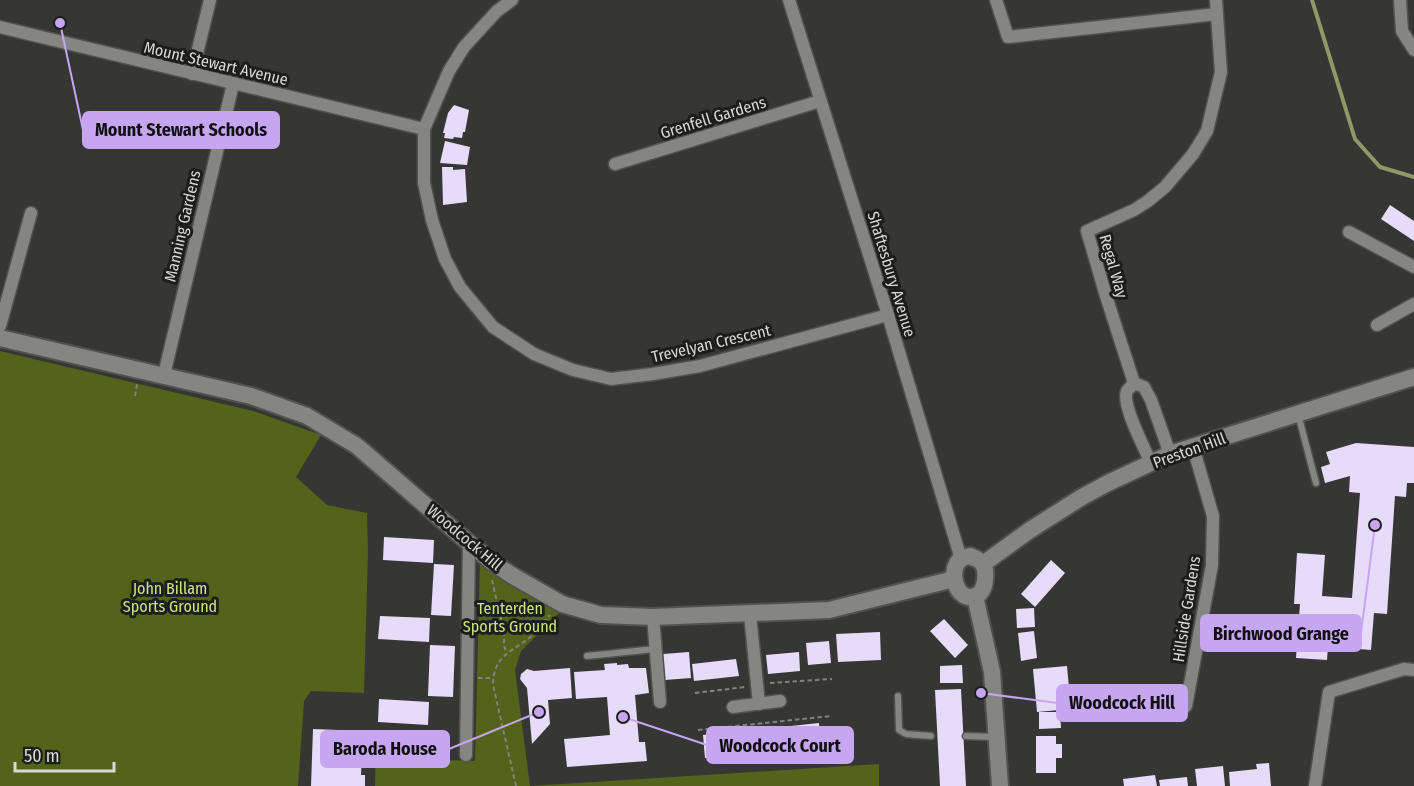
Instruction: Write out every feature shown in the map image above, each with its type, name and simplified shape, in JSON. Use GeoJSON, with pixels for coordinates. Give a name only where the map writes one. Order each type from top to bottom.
{"type":"FeatureCollection","features":[{"type":"Feature","properties":{"kind":"street"},"geometry":{"type":"LineString","coordinates":[[192,74],[210,0]]}},
{"type":"Feature","properties":{"kind":"street","name":"Trevelyan Crescent"},"geometry":{"type":"LineString","coordinates":[[512,0],[498,11],[464,47],[449,71],[424,129],[424,183],[432,220],[445,259],[460,287],[493,327],[534,354],[573,369],[611,379],[700,366],[888,315]]}},
{"type":"Feature","properties":{"kind":"street","name":"Shaftesbury Avenue"},"geometry":{"type":"LineString","coordinates":[[789,0],[888,315],[961,559]]}},
{"type":"Feature","properties":{"kind":"street"},"geometry":{"type":"LineString","coordinates":[[996,0],[1008,38],[1217,14]]}},
{"type":"Feature","properties":{"kind":"street","name":"Regal Way"},"geometry":{"type":"LineString","coordinates":[[1170,454],[1151,400],[1144,387],[1134,383],[1087,231],[1134,210],[1165,187],[1193,154],[1207,131],[1221,72],[1216,0]]}},
{"type":"Feature","properties":{"kind":"street"},"geometry":{"type":"LineString","coordinates":[[1400,0],[1402,31],[1414,50]]}},
{"type":"Feature","properties":{"kind":"street","name":"Mount Stewart Avenue"},"geometry":{"type":"LineString","coordinates":[[0,27],[424,129]]}},
{"type":"Feature","properties":{"kind":"street","name":"Manning Gardens"},"geometry":{"type":"LineString","coordinates":[[164,375],[233,84]]}},
{"type":"Feature","properties":{"kind":"street","name":"Grenfell Gardens"},"geometry":{"type":"LineString","coordinates":[[615,164],[820,101]]}},
{"type":"Feature","properties":{"kind":"street"},"geometry":{"type":"LineString","coordinates":[[0,326],[31,213]]}},
{"type":"Feature","properties":{"kind":"street"},"geometry":{"type":"LineString","coordinates":[[1349,232],[1414,267]]}},
{"type":"Feature","properties":{"kind":"street"},"geometry":{"type":"LineString","coordinates":[[1377,325],[1414,304]]}},
{"type":"Feature","properties":{"kind":"street","name":"Woodcock Hill"},"geometry":{"type":"LineString","coordinates":[[0,338],[251,396],[306,416],[357,446],[492,562],[562,604],[601,615],[653,617],[829,610],[954,579]]}},
{"type":"Feature","properties":{"kind":"street","name":"Preston Hill"},"geometry":{"type":"LineString","coordinates":[[983,564],[1030,530],[1082,497],[1170,454],[1414,377]]}},
{"type":"Feature","properties":{"kind":"street"},"geometry":{"type":"LineString","coordinates":[[1134,383],[1126,392],[1126,404],[1151,463]]}},
{"type":"Feature","properties":{"kind":"street","name":"Hillside Gardens"},"geometry":{"type":"LineString","coordinates":[[1186,706],[1212,565],[1213,516],[1193,447]]}},
{"type":"Feature","properties":{"kind":"street"},"geometry":{"type":"LineString","coordinates":[[466,755],[469,543]]}},
{"type":"Feature","properties":{"kind":"street"},"geometry":{"type":"LineString","coordinates":[[969,556],[983,564],[986,574],[984,585],[980,593],[975,596],[968,597],[959,591],[954,579],[957,563],[961,559],[969,556]]}},
{"type":"Feature","properties":{"kind":"street"},"geometry":{"type":"LineString","coordinates":[[975,596],[992,672],[1000,786]]}},
{"type":"Feature","properties":{"kind":"street"},"geometry":{"type":"LineString","coordinates":[[750,614],[759,704]]}},
{"type":"Feature","properties":{"kind":"street"},"geometry":{"type":"LineString","coordinates":[[653,617],[660,702]]}},
{"type":"Feature","properties":{"kind":"street"},"geometry":{"type":"LineString","coordinates":[[1315,786],[1329,692],[1404,669],[1414,670]]}},
{"type":"Feature","properties":{"kind":"street"},"geometry":{"type":"LineString","coordinates":[[733,707],[780,701]]}},
{"type":"Feature","properties":{"kind":"lane"},"geometry":{"type":"LineString","coordinates":[[1298,414],[1316,483]]}},
{"type":"Feature","properties":{"kind":"lane"},"geometry":{"type":"LineString","coordinates":[[587,656],[656,649]]}},
{"type":"Feature","properties":{"kind":"lane"},"geometry":{"type":"LineString","coordinates":[[898,696],[899,730],[906,735],[931,735]]}},
{"type":"Feature","properties":{"kind":"lane"},"geometry":{"type":"LineString","coordinates":[[966,736],[998,737]]}},
{"type":"Feature","properties":{"kind":"path"},"geometry":{"type":"LineString","coordinates":[[492,562],[490,576],[507,653]]}},
{"type":"Feature","properties":{"kind":"path"},"geometry":{"type":"LineString","coordinates":[[516,786],[493,685],[493,673],[507,653],[534,633],[562,604]]}},
{"type":"Feature","properties":{"kind":"path"},"geometry":{"type":"LineString","coordinates":[[763,684],[832,679]]}},
{"type":"Feature","properties":{"kind":"path"},"geometry":{"type":"LineString","coordinates":[[695,693],[750,687]]}},
{"type":"Feature","properties":{"kind":"path"},"geometry":{"type":"LineString","coordinates":[[698,730],[831,716]]}},
{"type":"Feature","properties":{"kind":"green space","name":"John Billam Sports Ground"},"geometry":{"type":"Polygon","coordinates":[[[0,351],[253,411],[321,435],[296,477],[327,505],[367,513],[364,693],[311,691],[304,701],[298,786],[0,786],[0,351]]]}},
{"type":"Feature","properties":{"kind":"green space","name":"Tenterden Sports Ground"},"geometry":{"type":"Polygon","coordinates":[[[480,561],[560,612],[521,651],[515,670],[530,786],[375,786],[376,738],[412,740],[412,759],[475,761],[480,561]]]}},
{"type":"Feature","properties":{"kind":"green space"},"geometry":{"type":"Polygon","coordinates":[[[879,764],[879,786],[530,786],[879,764]]]}},
{"type":"Feature","properties":{"kind":"building"},"geometry":{"type":"Polygon","coordinates":[[[454,105],[469,110],[465,132],[462,138],[444,138],[448,113],[454,105]]]}},
{"type":"Feature","properties":{"kind":"building"},"geometry":{"type":"Polygon","coordinates":[[[445,141],[470,147],[467,165],[440,163],[445,141]]]}},
{"type":"Feature","properties":{"kind":"building"},"geometry":{"type":"Polygon","coordinates":[[[442,167],[453,167],[453,170],[465,169],[467,202],[443,205],[442,167]]]}},
{"type":"Feature","properties":{"kind":"building"},"geometry":{"type":"Polygon","coordinates":[[[1390,205],[1414,221],[1414,241],[1381,219],[1390,205]]]}},
{"type":"Feature","properties":{"kind":"building"},"geometry":{"type":"Polygon","coordinates":[[[1356,443],[1414,447],[1414,483],[1407,483],[1406,497],[1395,496],[1387,614],[1374,613],[1371,650],[1347,648],[1349,621],[1330,619],[1327,660],[1296,658],[1300,604],[1294,604],[1297,553],[1325,555],[1322,596],[1352,598],[1360,493],[1349,492],[1350,476],[1325,483],[1321,467],[1330,464],[1326,452],[1356,443]]]}},
{"type":"Feature","properties":{"kind":"building"},"geometry":{"type":"Polygon","coordinates":[[[384,537],[434,540],[433,563],[383,560],[384,537]]]}},
{"type":"Feature","properties":{"kind":"building"},"geometry":{"type":"Polygon","coordinates":[[[1051,560],[1065,573],[1035,607],[1021,594],[1051,560]]]}},
{"type":"Feature","properties":{"kind":"building"},"geometry":{"type":"Polygon","coordinates":[[[434,564],[454,565],[451,616],[431,615],[434,564]]]}},
{"type":"Feature","properties":{"kind":"building"},"geometry":{"type":"Polygon","coordinates":[[[1034,608],[1035,627],[1017,628],[1016,609],[1034,608]]]}},
{"type":"Feature","properties":{"kind":"building"},"geometry":{"type":"Polygon","coordinates":[[[380,616],[430,618],[429,642],[378,639],[380,616]]]}},
{"type":"Feature","properties":{"kind":"building"},"geometry":{"type":"Polygon","coordinates":[[[944,619],[968,645],[955,658],[930,631],[944,619]]]}},
{"type":"Feature","properties":{"kind":"building"},"geometry":{"type":"Polygon","coordinates":[[[1034,631],[1037,658],[1021,661],[1018,633],[1034,631]]]}},
{"type":"Feature","properties":{"kind":"building"},"geometry":{"type":"Polygon","coordinates":[[[880,632],[881,660],[838,662],[836,634],[880,632]]]}},
{"type":"Feature","properties":{"kind":"building"},"geometry":{"type":"Polygon","coordinates":[[[829,641],[831,663],[808,665],[806,643],[829,641]]]}},
{"type":"Feature","properties":{"kind":"building"},"geometry":{"type":"Polygon","coordinates":[[[430,645],[455,646],[453,697],[428,696],[430,645]]]}},
{"type":"Feature","properties":{"kind":"building"},"geometry":{"type":"Polygon","coordinates":[[[689,652],[691,678],[665,680],[663,654],[689,652]]]}},
{"type":"Feature","properties":{"kind":"building"},"geometry":{"type":"Polygon","coordinates":[[[799,652],[800,671],[768,674],[766,655],[799,652]]]}},
{"type":"Feature","properties":{"kind":"building"},"geometry":{"type":"Polygon","coordinates":[[[736,659],[739,676],[694,681],[692,664],[736,659]]]}},
{"type":"Feature","properties":{"kind":"building"},"geometry":{"type":"Polygon","coordinates":[[[617,663],[617,665],[628,664],[629,668],[646,668],[649,693],[635,695],[639,742],[645,742],[647,761],[567,767],[564,739],[610,735],[607,697],[576,699],[574,672],[605,670],[604,664],[617,663]]]}},
{"type":"Feature","properties":{"kind":"building"},"geometry":{"type":"Polygon","coordinates":[[[962,665],[963,683],[940,683],[940,666],[962,665]]]}},
{"type":"Feature","properties":{"kind":"building"},"geometry":{"type":"Polygon","coordinates":[[[1067,666],[1071,709],[1037,712],[1033,669],[1067,666]]]}},
{"type":"Feature","properties":{"kind":"building"},"geometry":{"type":"Polygon","coordinates":[[[570,668],[572,698],[548,700],[550,724],[532,744],[527,688],[520,679],[521,674],[527,669],[534,671],[570,668]]]}},
{"type":"Feature","properties":{"kind":"building"},"geometry":{"type":"Polygon","coordinates":[[[961,689],[966,786],[940,786],[935,690],[961,689]]]}},
{"type":"Feature","properties":{"kind":"building"},"geometry":{"type":"Polygon","coordinates":[[[379,699],[429,702],[428,725],[378,722],[379,699]]]}},
{"type":"Feature","properties":{"kind":"building"},"geometry":{"type":"Polygon","coordinates":[[[1039,712],[1060,712],[1061,728],[1039,729],[1039,712]]]}},
{"type":"Feature","properties":{"kind":"building"},"geometry":{"type":"Polygon","coordinates":[[[819,723],[821,746],[705,758],[703,735],[819,723]]]}},
{"type":"Feature","properties":{"kind":"building"},"geometry":{"type":"Polygon","coordinates":[[[313,729],[363,731],[361,775],[365,775],[365,786],[311,786],[313,729]]]}},
{"type":"Feature","properties":{"kind":"building"},"geometry":{"type":"Polygon","coordinates":[[[1036,736],[1056,736],[1056,744],[1062,744],[1062,758],[1056,758],[1056,773],[1036,773],[1036,736]]]}},
{"type":"Feature","properties":{"kind":"building"},"geometry":{"type":"Polygon","coordinates":[[[1269,763],[1271,786],[1230,786],[1229,772],[1257,769],[1256,764],[1269,763]]]}},
{"type":"Feature","properties":{"kind":"building"},"geometry":{"type":"Polygon","coordinates":[[[1223,766],[1225,786],[1197,786],[1195,769],[1223,766]]]}},
{"type":"Feature","properties":{"kind":"building"},"geometry":{"type":"Polygon","coordinates":[[[1155,775],[1157,786],[1124,786],[1123,779],[1155,775]]]}},
{"type":"Feature","properties":{"kind":"building"},"geometry":{"type":"Polygon","coordinates":[[[1187,777],[1188,786],[1160,786],[1159,780],[1187,777]]]}},
{"type":"Feature","properties":{"kind":"waterway"},"geometry":{"type":"LineString","coordinates":[[1312,0],[1355,139],[1380,167],[1414,177]]}},
{"type":"Feature","properties":{"kind":"place","name":"Mount Stewart Schools"},"geometry":{"type":"Point","coordinates":[60,23]}},
{"type":"Feature","properties":{"kind":"place","name":"Birchwood Grange"},"geometry":{"type":"Point","coordinates":[1375,525]}},
{"type":"Feature","properties":{"kind":"place","name":"Woodcock Hill"},"geometry":{"type":"Point","coordinates":[981,693]}},
{"type":"Feature","properties":{"kind":"place","name":"Baroda House"},"geometry":{"type":"Point","coordinates":[539,712]}},
{"type":"Feature","properties":{"kind":"place","name":"Woodcock Court"},"geometry":{"type":"Point","coordinates":[623,717]}}]}
